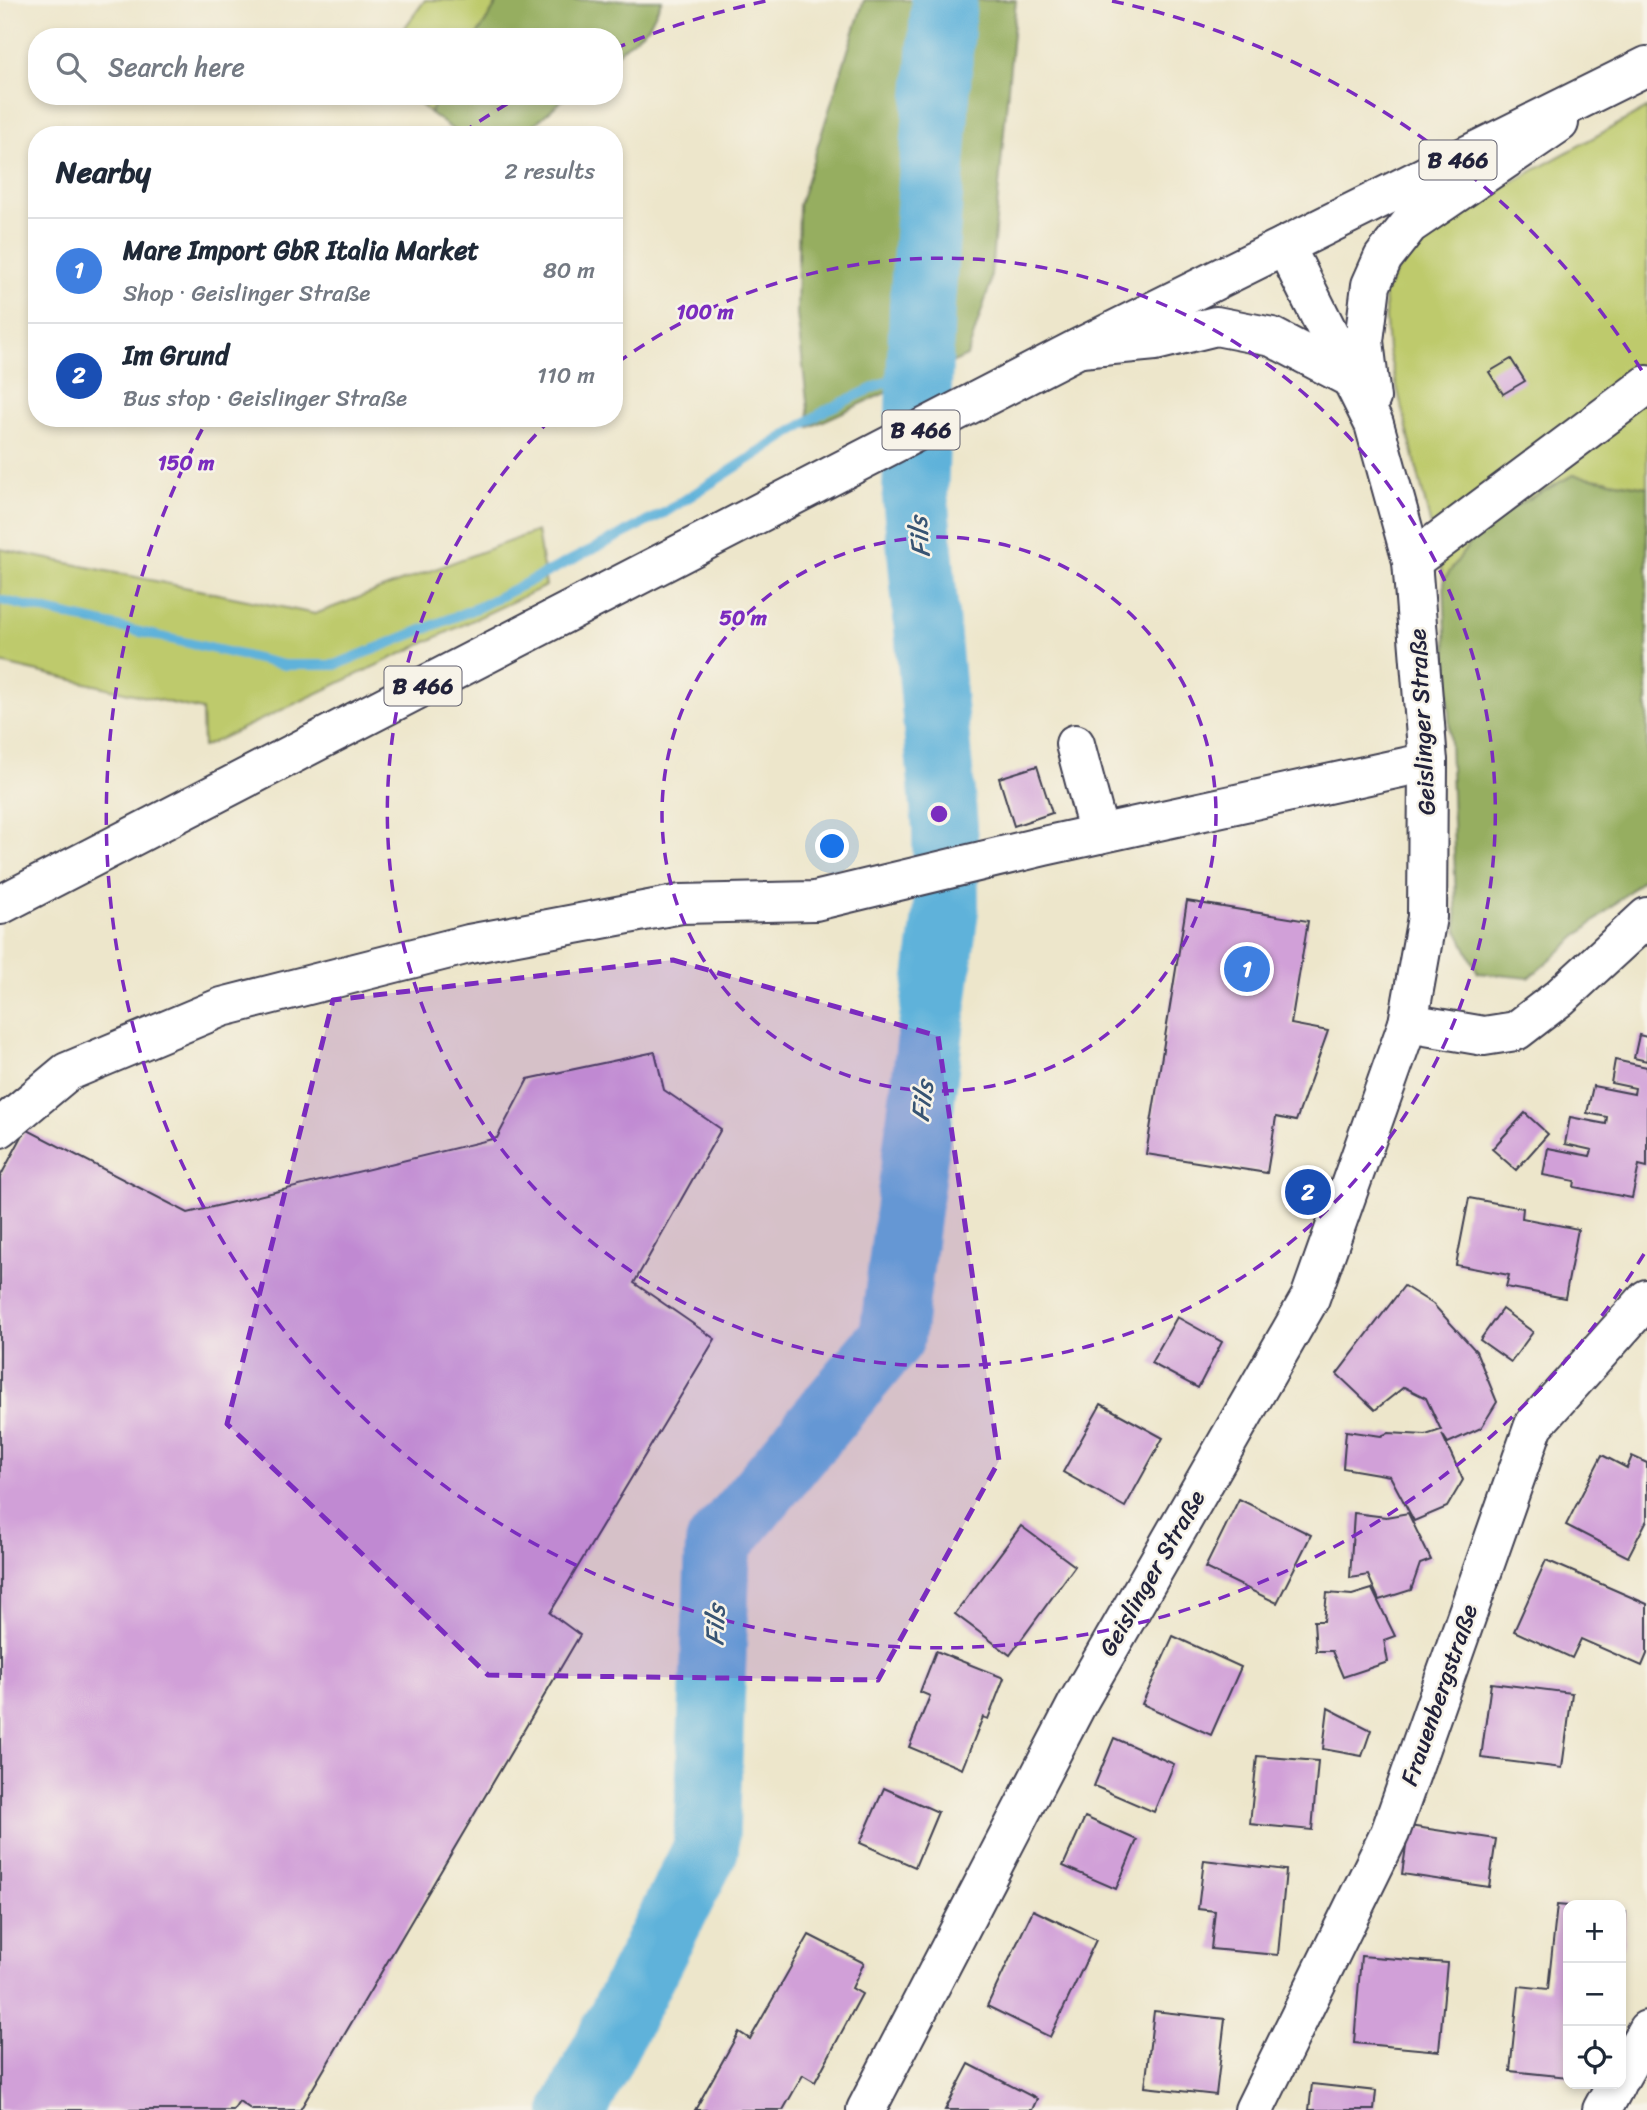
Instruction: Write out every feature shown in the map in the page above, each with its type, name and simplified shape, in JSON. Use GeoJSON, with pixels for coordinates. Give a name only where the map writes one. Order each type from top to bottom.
{"type":"FeatureCollection","features":[{"type":"Feature","properties":{"kind":"street","name":"B 466"},"geometry":{"type":"LineString","coordinates":[[0,905],[1079,348],[1639,70]]}},
{"type":"Feature","properties":{"kind":"street","name":"Geislinger Straße"},"geometry":{"type":"LineString","coordinates":[[866,2110],[1077,1704],[1310,1298],[1408,1023],[1427,917],[1429,762],[1412,561],[1374,424],[1364,341],[1371,285],[1383,258],[1409,225],[1639,70]]}},
{"type":"Feature","properties":{"kind":"street","name":"Geislinger Straße"},"geometry":{"type":"LineString","coordinates":[[1285,246],[1374,424]]}},
{"type":"Feature","properties":{"kind":"street"},"geometry":{"type":"LineString","coordinates":[[1079,348],[1155,341],[1216,326],[1272,337],[1352,379]]}},
{"type":"Feature","properties":{"kind":"street"},"geometry":{"type":"LineString","coordinates":[[1412,561],[1647,385]]}},
{"type":"Feature","properties":{"kind":"street"},"geometry":{"type":"LineString","coordinates":[[1074,744],[1099,834]]}},
{"type":"Feature","properties":{"kind":"street"},"geometry":{"type":"LineString","coordinates":[[0,1128],[67,1072],[222,1007],[469,944],[668,906],[815,901],[1099,834],[1429,762]]}},
{"type":"Feature","properties":{"kind":"street"},"geometry":{"type":"LineString","coordinates":[[1408,1023],[1484,1036],[1516,1031],[1559,998],[1647,917]]}},
{"type":"Feature","properties":{"kind":"street","name":"Frauenbergstraße"},"geometry":{"type":"LineString","coordinates":[[1254,2110],[1390,1833],[1534,1425],[1647,1299]]}},
{"type":"Feature","properties":{"kind":"street"},"geometry":{"type":"LineString","coordinates":[[1626,2067],[1647,2030]]}},
{"type":"Feature","properties":{"kind":"street"},"geometry":{"type":"LineString","coordinates":[[1602,2110],[1613,2089]]}},
{"type":"Feature","properties":{"kind":"highlighted area"},"geometry":{"type":"Polygon","coordinates":[[[673,960],[938,1036],[999,1461],[878,1680],[488,1675],[227,1424],[333,1000],[673,960]]]}},
{"type":"Feature","properties":{"kind":"green space"},"geometry":{"type":"Polygon","coordinates":[[[425,0],[499,0],[482,28],[405,28],[425,0]]]}},
{"type":"Feature","properties":{"kind":"green space"},"geometry":{"type":"Polygon","coordinates":[[[499,0],[662,0],[649,26],[623,48],[623,28],[482,28],[499,0]]]}},
{"type":"Feature","properties":{"kind":"green space"},"geometry":{"type":"Polygon","coordinates":[[[864,0],[1016,0],[990,285],[967,356],[810,427],[797,314],[799,205],[864,0]]]}},
{"type":"Feature","properties":{"kind":"green space"},"geometry":{"type":"Polygon","coordinates":[[[421,105],[435,105],[430,113],[421,105]]]}},
{"type":"Feature","properties":{"kind":"green space"},"geometry":{"type":"Polygon","coordinates":[[[435,105],[557,105],[532,126],[448,126],[430,113],[435,105]]]}},
{"type":"Feature","properties":{"kind":"green space"},"geometry":{"type":"Polygon","coordinates":[[[1647,108],[1647,487],[1573,475],[1484,523],[1444,580],[1388,350],[1384,294],[1415,239],[1647,108]]]}},
{"type":"Feature","properties":{"kind":"green space"},"geometry":{"type":"Polygon","coordinates":[[[1573,475],[1647,487],[1647,876],[1529,978],[1478,973],[1457,930],[1444,580],[1484,523],[1573,475]]]}},
{"type":"Feature","properties":{"kind":"green space"},"geometry":{"type":"Polygon","coordinates":[[[537,531],[546,586],[203,747],[202,710],[0,663],[0,549],[315,614],[537,531]]]}},
{"type":"Feature","properties":{"kind":"building"},"geometry":{"type":"Polygon","coordinates":[[[1511,359],[1525,381],[1503,394],[1489,372],[1511,359]]]}},
{"type":"Feature","properties":{"kind":"building"},"geometry":{"type":"Polygon","coordinates":[[[1037,766],[1052,813],[1014,826],[999,778],[1037,766]]]}},
{"type":"Feature","properties":{"kind":"building"},"geometry":{"type":"Polygon","coordinates":[[[1187,901],[1308,921],[1291,1024],[1328,1031],[1296,1121],[1276,1117],[1267,1173],[1146,1154],[1187,901]]]}},
{"type":"Feature","properties":{"kind":"building"},"geometry":{"type":"Polygon","coordinates":[[[1639,1035],[1647,1037],[1647,1061],[1634,1058],[1639,1035]]]}},
{"type":"Feature","properties":{"kind":"building"},"geometry":{"type":"Polygon","coordinates":[[[655,1052],[664,1090],[721,1129],[634,1283],[715,1339],[550,1613],[580,1635],[300,2110],[252,2110],[239,2101],[233,2110],[0,2110],[0,1177],[26,1129],[188,1213],[497,1138],[528,1079],[655,1052]]]}},
{"type":"Feature","properties":{"kind":"building"},"geometry":{"type":"Polygon","coordinates":[[[1615,1060],[1647,1067],[1647,1167],[1639,1165],[1632,1198],[1574,1187],[1575,1181],[1543,1175],[1548,1148],[1590,1156],[1592,1150],[1565,1144],[1570,1117],[1606,1124],[1607,1117],[1587,1113],[1593,1086],[1634,1094],[1635,1088],[1611,1083],[1615,1060]]]}},
{"type":"Feature","properties":{"kind":"building"},"geometry":{"type":"Polygon","coordinates":[[[1525,1113],[1548,1134],[1516,1170],[1492,1149],[1525,1113]]]}},
{"type":"Feature","properties":{"kind":"building"},"geometry":{"type":"Polygon","coordinates":[[[1469,1198],[1523,1208],[1522,1218],[1578,1229],[1565,1298],[1506,1287],[1509,1275],[1456,1265],[1469,1198]]]}},
{"type":"Feature","properties":{"kind":"building"},"geometry":{"type":"Polygon","coordinates":[[[1404,1286],[1433,1304],[1476,1351],[1497,1402],[1481,1428],[1448,1443],[1442,1434],[1463,1480],[1447,1507],[1414,1521],[1390,1476],[1343,1468],[1346,1431],[1381,1436],[1388,1433],[1426,1435],[1441,1430],[1426,1398],[1404,1387],[1375,1410],[1337,1374],[1404,1286]]]}},
{"type":"Feature","properties":{"kind":"building"},"geometry":{"type":"Polygon","coordinates":[[[1502,1309],[1533,1332],[1511,1362],[1480,1340],[1502,1309]]]}},
{"type":"Feature","properties":{"kind":"building"},"geometry":{"type":"Polygon","coordinates":[[[1177,1317],[1222,1342],[1198,1388],[1151,1363],[1177,1317]]]}},
{"type":"Feature","properties":{"kind":"building"},"geometry":{"type":"Polygon","coordinates":[[[1101,1404],[1163,1438],[1125,1507],[1063,1472],[1101,1404]]]}},
{"type":"Feature","properties":{"kind":"building"},"geometry":{"type":"Polygon","coordinates":[[[1602,1455],[1627,1468],[1632,1456],[1647,1463],[1647,1520],[1628,1557],[1566,1525],[1602,1455]]]}},
{"type":"Feature","properties":{"kind":"building"},"geometry":{"type":"Polygon","coordinates":[[[1239,1499],[1311,1535],[1277,1603],[1205,1568],[1239,1499]]]}},
{"type":"Feature","properties":{"kind":"building"},"geometry":{"type":"Polygon","coordinates":[[[1354,1513],[1386,1517],[1408,1513],[1431,1560],[1420,1564],[1411,1590],[1379,1600],[1368,1575],[1350,1578],[1354,1513]]]}},
{"type":"Feature","properties":{"kind":"building"},"geometry":{"type":"Polygon","coordinates":[[[1021,1526],[1075,1566],[1010,1655],[955,1614],[1021,1526]]]}},
{"type":"Feature","properties":{"kind":"building"},"geometry":{"type":"Polygon","coordinates":[[[1546,1560],[1647,1604],[1647,1654],[1642,1666],[1581,1639],[1572,1658],[1514,1631],[1546,1560]]]}},
{"type":"Feature","properties":{"kind":"building"},"geometry":{"type":"Polygon","coordinates":[[[1372,1589],[1395,1636],[1384,1640],[1388,1662],[1343,1677],[1332,1651],[1316,1651],[1314,1621],[1324,1621],[1327,1593],[1352,1595],[1372,1589]]]}},
{"type":"Feature","properties":{"kind":"building"},"geometry":{"type":"Polygon","coordinates":[[[1173,1636],[1241,1667],[1211,1735],[1142,1704],[1173,1636]]]}},
{"type":"Feature","properties":{"kind":"building"},"geometry":{"type":"Polygon","coordinates":[[[936,1651],[1004,1678],[988,1719],[983,1717],[962,1769],[909,1747],[930,1696],[920,1692],[936,1651]]]}},
{"type":"Feature","properties":{"kind":"building"},"geometry":{"type":"Polygon","coordinates":[[[1491,1683],[1572,1693],[1562,1768],[1481,1758],[1491,1683]]]}},
{"type":"Feature","properties":{"kind":"building"},"geometry":{"type":"Polygon","coordinates":[[[1328,1708],[1371,1730],[1362,1756],[1323,1749],[1328,1708]]]}},
{"type":"Feature","properties":{"kind":"building"},"geometry":{"type":"Polygon","coordinates":[[[1114,1738],[1174,1764],[1154,1812],[1094,1786],[1114,1738]]]}},
{"type":"Feature","properties":{"kind":"building"},"geometry":{"type":"Polygon","coordinates":[[[1257,1756],[1318,1761],[1312,1830],[1250,1824],[1257,1756]]]}},
{"type":"Feature","properties":{"kind":"building"},"geometry":{"type":"Polygon","coordinates":[[[884,1788],[938,1812],[915,1867],[860,1843],[884,1788]]]}},
{"type":"Feature","properties":{"kind":"building"},"geometry":{"type":"Polygon","coordinates":[[[1085,1817],[1137,1840],[1116,1889],[1063,1866],[1085,1817]]]}},
{"type":"Feature","properties":{"kind":"building"},"geometry":{"type":"Polygon","coordinates":[[[1409,1826],[1496,1839],[1489,1887],[1402,1874],[1409,1826]]]}},
{"type":"Feature","properties":{"kind":"building"},"geometry":{"type":"Polygon","coordinates":[[[1204,1860],[1286,1870],[1278,1955],[1211,1949],[1215,1911],[1198,1909],[1204,1860]]]}},
{"type":"Feature","properties":{"kind":"building"},"geometry":{"type":"Polygon","coordinates":[[[1557,1905],[1563,1906],[1563,2076],[1510,2071],[1519,1986],[1548,1989],[1557,1905]]]}},
{"type":"Feature","properties":{"kind":"building"},"geometry":{"type":"Polygon","coordinates":[[[1033,1910],[1096,1940],[1050,2037],[987,2006],[1033,1910]]]}},
{"type":"Feature","properties":{"kind":"building"},"geometry":{"type":"Polygon","coordinates":[[[809,1935],[864,1963],[852,1988],[862,1994],[815,2082],[803,2075],[783,2110],[695,2110],[739,2032],[750,2039],[809,1935]]]}},
{"type":"Feature","properties":{"kind":"building"},"geometry":{"type":"Polygon","coordinates":[[[1361,1956],[1447,1963],[1439,2051],[1354,2043],[1361,1956]]]}},
{"type":"Feature","properties":{"kind":"building"},"geometry":{"type":"Polygon","coordinates":[[[1154,2011],[1225,2019],[1216,2095],[1145,2087],[1154,2011]]]}},
{"type":"Feature","properties":{"kind":"building"},"geometry":{"type":"Polygon","coordinates":[[[969,2064],[1037,2099],[1032,2110],[945,2110],[969,2064]]]}},
{"type":"Feature","properties":{"kind":"building"},"geometry":{"type":"Polygon","coordinates":[[[1312,2084],[1376,2091],[1374,2110],[1309,2110],[1312,2084]]]}},
{"type":"Feature","properties":{"kind":"waterway","name":"Fils"},"geometry":{"type":"LineString","coordinates":[[574,2110],[706,1849],[718,1545],[892,1337],[946,909],[945,827],[915,495],[922,306],[944,0]]}},
{"type":"Feature","properties":{"kind":"waterway"},"geometry":{"type":"LineString","coordinates":[[0,600],[284,665],[335,665],[479,607],[664,513],[826,410],[920,366]]}},
{"type":"Feature","properties":{"kind":"place","name":"Mare Import GbR Italia Market"},"geometry":{"type":"Point","coordinates":[1247,969]}},
{"type":"Feature","properties":{"kind":"place","name":"Im Grund"},"geometry":{"type":"Point","coordinates":[1308,1192]}}]}
